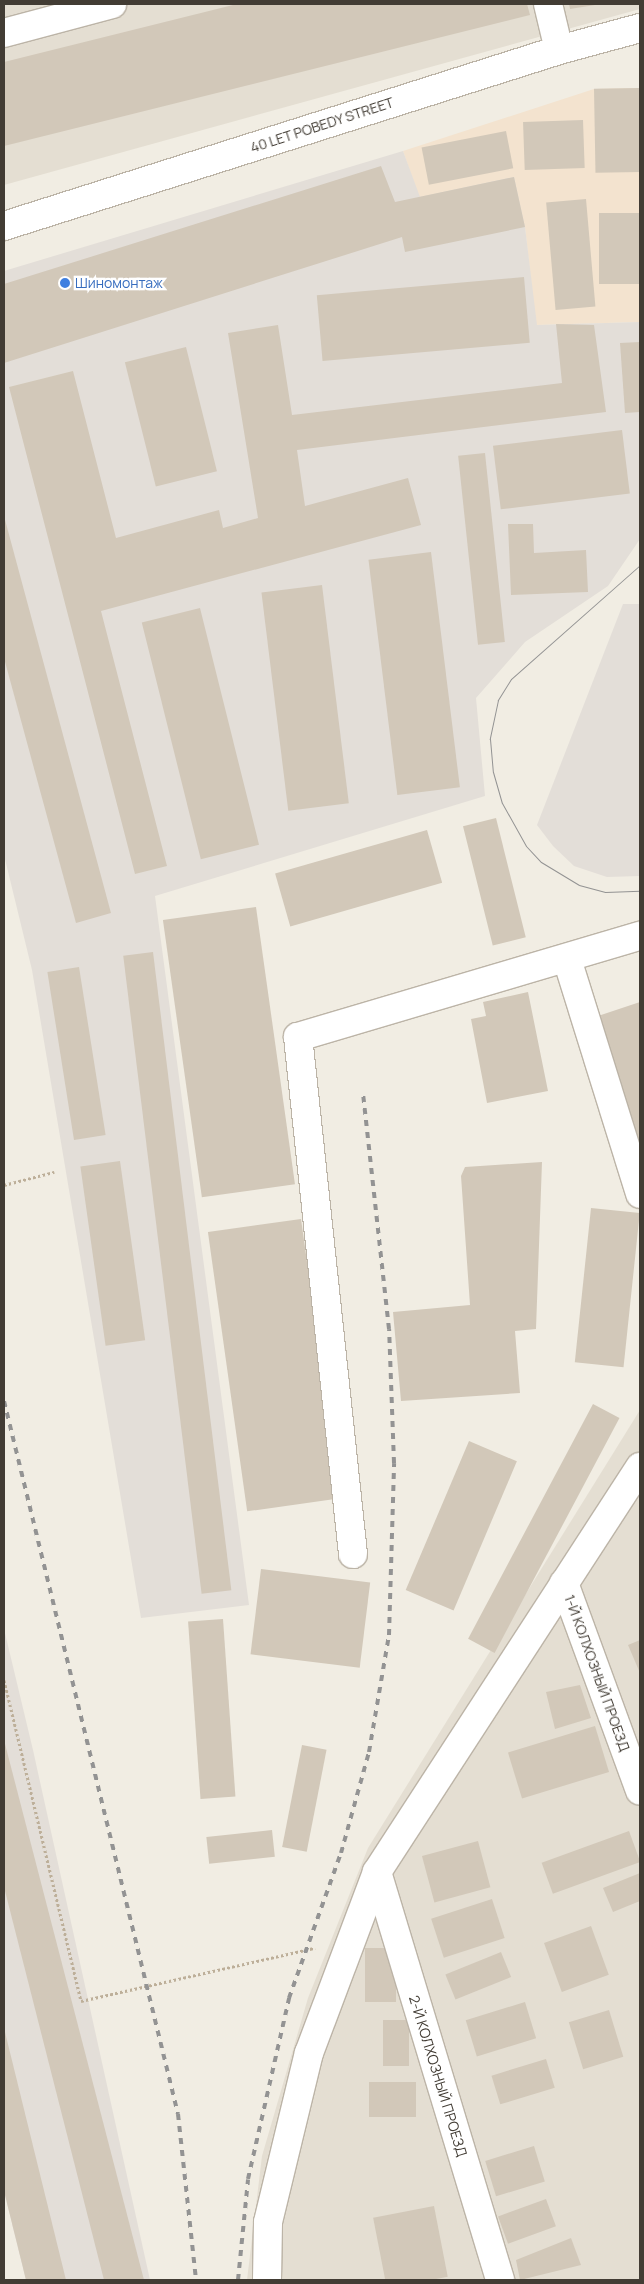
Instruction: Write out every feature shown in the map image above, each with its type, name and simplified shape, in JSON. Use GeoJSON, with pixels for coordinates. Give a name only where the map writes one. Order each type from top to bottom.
{"type":"FeatureCollection","features":[{"type":"Feature","properties":{"kind":"street"},"geometry":{"type":"LineString","coordinates":[[4,33],[112,4]]}},
{"type":"Feature","properties":{"kind":"street"},"geometry":{"type":"LineString","coordinates":[[548,4],[559,50]]}},
{"type":"Feature","properties":{"kind":"street","name":"40 LET POBEDY STREET"},"geometry":{"type":"LineString","coordinates":[[4,226],[559,50],[640,28]]}},
{"type":"Feature","properties":{"kind":"street"},"geometry":{"type":"LineString","coordinates":[[353,1554],[298,1037],[640,936]]}},
{"type":"Feature","properties":{"kind":"street"},"geometry":{"type":"LineString","coordinates":[[567,959],[640,1194]]}},
{"type":"Feature","properties":{"kind":"street"},"geometry":{"type":"LineString","coordinates":[[268,2280],[268,2222],[309,2053],[377,1872],[640,1467]]}},
{"type":"Feature","properties":{"kind":"street","name":"1-Й КОЛХОЗНЫЙ ПРОЕЗД"},"geometry":{"type":"LineString","coordinates":[[564,1583],[640,1791]]}},
{"type":"Feature","properties":{"kind":"street","name":"2-Й КОЛХОЗНЫЙ ПРОЕЗД"},"geometry":{"type":"LineString","coordinates":[[377,1872],[500,2280]]}},
{"type":"Feature","properties":{"kind":"path"},"geometry":{"type":"LineString","coordinates":[[4,1185],[54,1172]]}},
{"type":"Feature","properties":{"kind":"path"},"geometry":{"type":"LineString","coordinates":[[4,1680],[81,2001],[352,1940]]}},
{"type":"Feature","properties":{"kind":"shaded area"},"geometry":{"type":"Polygon","coordinates":[[[4,4],[640,4],[640,9],[4,185],[4,4]]]}},
{"type":"Feature","properties":{"kind":"shaded area"},"geometry":{"type":"Polygon","coordinates":[[[639,88],[640,322],[536,325],[525,227],[419,197],[403,151],[594,89],[639,88]]]}},
{"type":"Feature","properties":{"kind":"shaded area"},"geometry":{"type":"Polygon","coordinates":[[[403,151],[420,197],[514,177],[525,227],[537,325],[640,322],[640,539],[608,586],[525,642],[476,698],[485,796],[155,896],[249,1605],[141,1618],[32,970],[4,855],[4,271],[403,151]]]}},
{"type":"Feature","properties":{"kind":"shaded area"},"geometry":{"type":"Polygon","coordinates":[[[623,604],[640,604],[640,876],[607,877],[574,866],[553,846],[537,825],[623,604]]]}},
{"type":"Feature","properties":{"kind":"shaded area"},"geometry":{"type":"Polygon","coordinates":[[[640,1410],[640,2280],[247,2280],[262,2156],[308,1998],[368,1848],[640,1410]]]}},
{"type":"Feature","properties":{"kind":"shaded area"},"geometry":{"type":"Polygon","coordinates":[[[4,1629],[33,1750],[150,2280],[26,2280],[4,2191],[4,1629]]]}},
{"type":"Feature","properties":{"kind":"building"},"geometry":{"type":"Polygon","coordinates":[[[237,4],[527,4],[530,15],[4,146],[4,62],[237,4]]]}},
{"type":"Feature","properties":{"kind":"building"},"geometry":{"type":"Polygon","coordinates":[[[569,4],[595,4],[595,5],[570,9],[569,4]]]}},
{"type":"Feature","properties":{"kind":"building"},"geometry":{"type":"Polygon","coordinates":[[[639,88],[640,172],[595,173],[594,89],[639,88]]]}},
{"type":"Feature","properties":{"kind":"building"},"geometry":{"type":"Polygon","coordinates":[[[583,120],[585,168],[525,170],[523,122],[583,120]]]}},
{"type":"Feature","properties":{"kind":"building"},"geometry":{"type":"Polygon","coordinates":[[[506,131],[513,168],[429,185],[422,147],[506,131]]]}},
{"type":"Feature","properties":{"kind":"building"},"geometry":{"type":"Polygon","coordinates":[[[381,166],[395,202],[514,177],[525,227],[405,252],[402,237],[4,363],[4,284],[381,166]]]}},
{"type":"Feature","properties":{"kind":"building"},"geometry":{"type":"Polygon","coordinates":[[[586,199],[595,307],[556,310],[546,202],[586,199]]]}},
{"type":"Feature","properties":{"kind":"building"},"geometry":{"type":"Polygon","coordinates":[[[599,213],[640,213],[640,284],[599,284],[599,213]]]}},
{"type":"Feature","properties":{"kind":"building"},"geometry":{"type":"Polygon","coordinates":[[[524,277],[530,343],[323,361],[317,295],[524,277]]]}},
{"type":"Feature","properties":{"kind":"building"},"geometry":{"type":"Polygon","coordinates":[[[556,324],[594,325],[606,412],[297,450],[305,506],[408,478],[421,525],[101,611],[167,866],[135,874],[9,387],[73,371],[116,538],[219,510],[223,528],[258,518],[228,333],[278,325],[292,415],[562,383],[556,324]]]}},
{"type":"Feature","properties":{"kind":"building"},"geometry":{"type":"Polygon","coordinates":[[[640,342],[640,412],[625,413],[620,343],[640,342]]]}},
{"type":"Feature","properties":{"kind":"building"},"geometry":{"type":"Polygon","coordinates":[[[186,347],[217,471],[156,486],[125,362],[186,347]]]}},
{"type":"Feature","properties":{"kind":"building"},"geometry":{"type":"Polygon","coordinates":[[[622,430],[630,494],[501,509],[493,446],[622,430]]]}},
{"type":"Feature","properties":{"kind":"building"},"geometry":{"type":"Polygon","coordinates":[[[485,453],[505,642],[478,645],[458,456],[485,453]]]}},
{"type":"Feature","properties":{"kind":"building"},"geometry":{"type":"Polygon","coordinates":[[[4,516],[111,913],[76,923],[4,658],[4,516]]]}},
{"type":"Feature","properties":{"kind":"building"},"geometry":{"type":"Polygon","coordinates":[[[508,524],[533,524],[534,553],[586,550],[588,592],[511,595],[508,524]]]}},
{"type":"Feature","properties":{"kind":"building"},"geometry":{"type":"Polygon","coordinates":[[[431,552],[460,787],[397,795],[368,560],[431,552]]]}},
{"type":"Feature","properties":{"kind":"building"},"geometry":{"type":"Polygon","coordinates":[[[322,585],[349,803],[288,811],[261,592],[322,585]]]}},
{"type":"Feature","properties":{"kind":"building"},"geometry":{"type":"Polygon","coordinates":[[[200,608],[259,845],[201,859],[142,623],[200,608]]]}},
{"type":"Feature","properties":{"kind":"building"},"geometry":{"type":"Polygon","coordinates":[[[496,818],[526,937],[493,946],[463,826],[496,818]]]}},
{"type":"Feature","properties":{"kind":"building"},"geometry":{"type":"Polygon","coordinates":[[[427,830],[442,883],[290,926],[275,874],[427,830]]]}},
{"type":"Feature","properties":{"kind":"building"},"geometry":{"type":"Polygon","coordinates":[[[256,907],[295,1184],[202,1197],[163,920],[256,907]]]}},
{"type":"Feature","properties":{"kind":"building"},"geometry":{"type":"Polygon","coordinates":[[[153,952],[231,1590],[202,1594],[123,956],[153,952]]]}},
{"type":"Feature","properties":{"kind":"building"},"geometry":{"type":"Polygon","coordinates":[[[79,967],[106,1135],[74,1140],[47,972],[79,967]]]}},
{"type":"Feature","properties":{"kind":"building"},"geometry":{"type":"Polygon","coordinates":[[[528,992],[548,1091],[487,1103],[471,1019],[486,1016],[483,1002],[528,992]]]}},
{"type":"Feature","properties":{"kind":"building"},"geometry":{"type":"Polygon","coordinates":[[[640,1002],[640,1149],[595,1017],[640,1002]]]}},
{"type":"Feature","properties":{"kind":"building"},"geometry":{"type":"Polygon","coordinates":[[[120,1161],[145,1340],[106,1346],[80,1167],[120,1161]]]}},
{"type":"Feature","properties":{"kind":"building"},"geometry":{"type":"Polygon","coordinates":[[[542,1162],[536,1329],[515,1331],[520,1393],[401,1401],[393,1312],[470,1305],[461,1176],[465,1167],[542,1162]]]}},
{"type":"Feature","properties":{"kind":"building"},"geometry":{"type":"Polygon","coordinates":[[[591,1208],[640,1213],[624,1367],[575,1362],[591,1208]]]}},
{"type":"Feature","properties":{"kind":"building"},"geometry":{"type":"Polygon","coordinates":[[[301,1219],[340,1498],[247,1511],[208,1232],[301,1219]]]}},
{"type":"Feature","properties":{"kind":"building"},"geometry":{"type":"Polygon","coordinates":[[[593,1404],[619,1418],[495,1653],[468,1639],[593,1404]]]}},
{"type":"Feature","properties":{"kind":"building"},"geometry":{"type":"Polygon","coordinates":[[[469,1441],[517,1461],[454,1610],[406,1590],[469,1441]]]}},
{"type":"Feature","properties":{"kind":"building"},"geometry":{"type":"Polygon","coordinates":[[[261,1569],[370,1582],[360,1668],[251,1654],[261,1569]]]}},
{"type":"Feature","properties":{"kind":"building"},"geometry":{"type":"Polygon","coordinates":[[[223,1619],[235,1797],[201,1799],[188,1621],[223,1619]]]}},
{"type":"Feature","properties":{"kind":"building"},"geometry":{"type":"Polygon","coordinates":[[[640,1640],[640,1673],[628,1645],[640,1640]]]}},
{"type":"Feature","properties":{"kind":"building"},"geometry":{"type":"Polygon","coordinates":[[[580,1685],[591,1718],[555,1729],[546,1692],[580,1685]]]}},
{"type":"Feature","properties":{"kind":"building"},"geometry":{"type":"Polygon","coordinates":[[[595,1726],[609,1772],[522,1799],[508,1753],[595,1726]]]}},
{"type":"Feature","properties":{"kind":"building"},"geometry":{"type":"Polygon","coordinates":[[[4,1740],[144,2280],[104,2280],[4,1887],[4,1740]]]}},
{"type":"Feature","properties":{"kind":"building"},"geometry":{"type":"Polygon","coordinates":[[[302,1745],[327,1750],[307,1852],[282,1847],[302,1745]]]}},
{"type":"Feature","properties":{"kind":"building"},"geometry":{"type":"Polygon","coordinates":[[[272,1830],[275,1857],[209,1864],[206,1837],[272,1830]]]}},
{"type":"Feature","properties":{"kind":"building"},"geometry":{"type":"Polygon","coordinates":[[[629,1831],[640,1862],[553,1894],[542,1863],[629,1831]]]}},
{"type":"Feature","properties":{"kind":"building"},"geometry":{"type":"Polygon","coordinates":[[[478,1841],[490,1887],[434,1902],[422,1856],[478,1841]]]}},
{"type":"Feature","properties":{"kind":"building"},"geometry":{"type":"Polygon","coordinates":[[[640,1873],[640,1901],[613,1912],[603,1888],[640,1873]]]}},
{"type":"Feature","properties":{"kind":"building"},"geometry":{"type":"Polygon","coordinates":[[[492,1899],[505,1938],[444,1958],[431,1919],[492,1899]]]}},
{"type":"Feature","properties":{"kind":"building"},"geometry":{"type":"Polygon","coordinates":[[[591,1926],[609,1975],[562,1992],[544,1943],[591,1926]]]}},
{"type":"Feature","properties":{"kind":"building"},"geometry":{"type":"Polygon","coordinates":[[[365,1948],[396,1948],[396,2002],[365,2002],[365,1948]]]}},
{"type":"Feature","properties":{"kind":"building"},"geometry":{"type":"Polygon","coordinates":[[[501,1952],[511,1977],[455,2000],[445,1974],[501,1952]]]}},
{"type":"Feature","properties":{"kind":"building"},"geometry":{"type":"Polygon","coordinates":[[[525,2002],[536,2038],[477,2056],[466,2020],[525,2002]]]}},
{"type":"Feature","properties":{"kind":"building"},"geometry":{"type":"Polygon","coordinates":[[[609,2010],[623,2057],[583,2069],[569,2022],[609,2010]]]}},
{"type":"Feature","properties":{"kind":"building"},"geometry":{"type":"Polygon","coordinates":[[[383,2020],[409,2020],[409,2066],[383,2066],[383,2020]]]}},
{"type":"Feature","properties":{"kind":"building"},"geometry":{"type":"Polygon","coordinates":[[[4,2028],[66,2280],[26,2280],[4,2191],[4,2028]]]}},
{"type":"Feature","properties":{"kind":"building"},"geometry":{"type":"Polygon","coordinates":[[[546,2059],[555,2088],[500,2104],[491,2076],[546,2059]]]}},
{"type":"Feature","properties":{"kind":"building"},"geometry":{"type":"Polygon","coordinates":[[[369,2082],[416,2082],[416,2117],[369,2117],[369,2082]]]}},
{"type":"Feature","properties":{"kind":"building"},"geometry":{"type":"Polygon","coordinates":[[[534,2146],[545,2181],[496,2196],[485,2161],[534,2146]]]}},
{"type":"Feature","properties":{"kind":"building"},"geometry":{"type":"Polygon","coordinates":[[[546,2199],[556,2226],[508,2244],[498,2216],[546,2199]]]}},
{"type":"Feature","properties":{"kind":"building"},"geometry":{"type":"Polygon","coordinates":[[[434,2206],[448,2277],[431,2280],[385,2280],[373,2218],[434,2206]]]}},
{"type":"Feature","properties":{"kind":"building"},"geometry":{"type":"Polygon","coordinates":[[[571,2238],[581,2265],[520,2280],[516,2260],[571,2238]]]}},
{"type":"Feature","properties":{"kind":"tram line"},"geometry":{"type":"LineString","coordinates":[[640,565],[511,679],[498,700],[490,739],[493,772],[502,803],[526,846],[541,862],[579,885],[605,892],[640,891]]}},
{"type":"Feature","properties":{"kind":"railway"},"geometry":{"type":"LineString","coordinates":[[238,2280],[248,2179],[289,1998],[341,1853],[369,1752],[389,1635],[394,1463],[389,1329],[363,1095]]}},
{"type":"Feature","properties":{"kind":"railway"},"geometry":{"type":"LineString","coordinates":[[4,1401],[178,2114],[196,2280]]}},
{"type":"Feature","properties":{"kind":"place","name":"Шиномонтаж"},"geometry":{"type":"Point","coordinates":[65,283]}}]}
